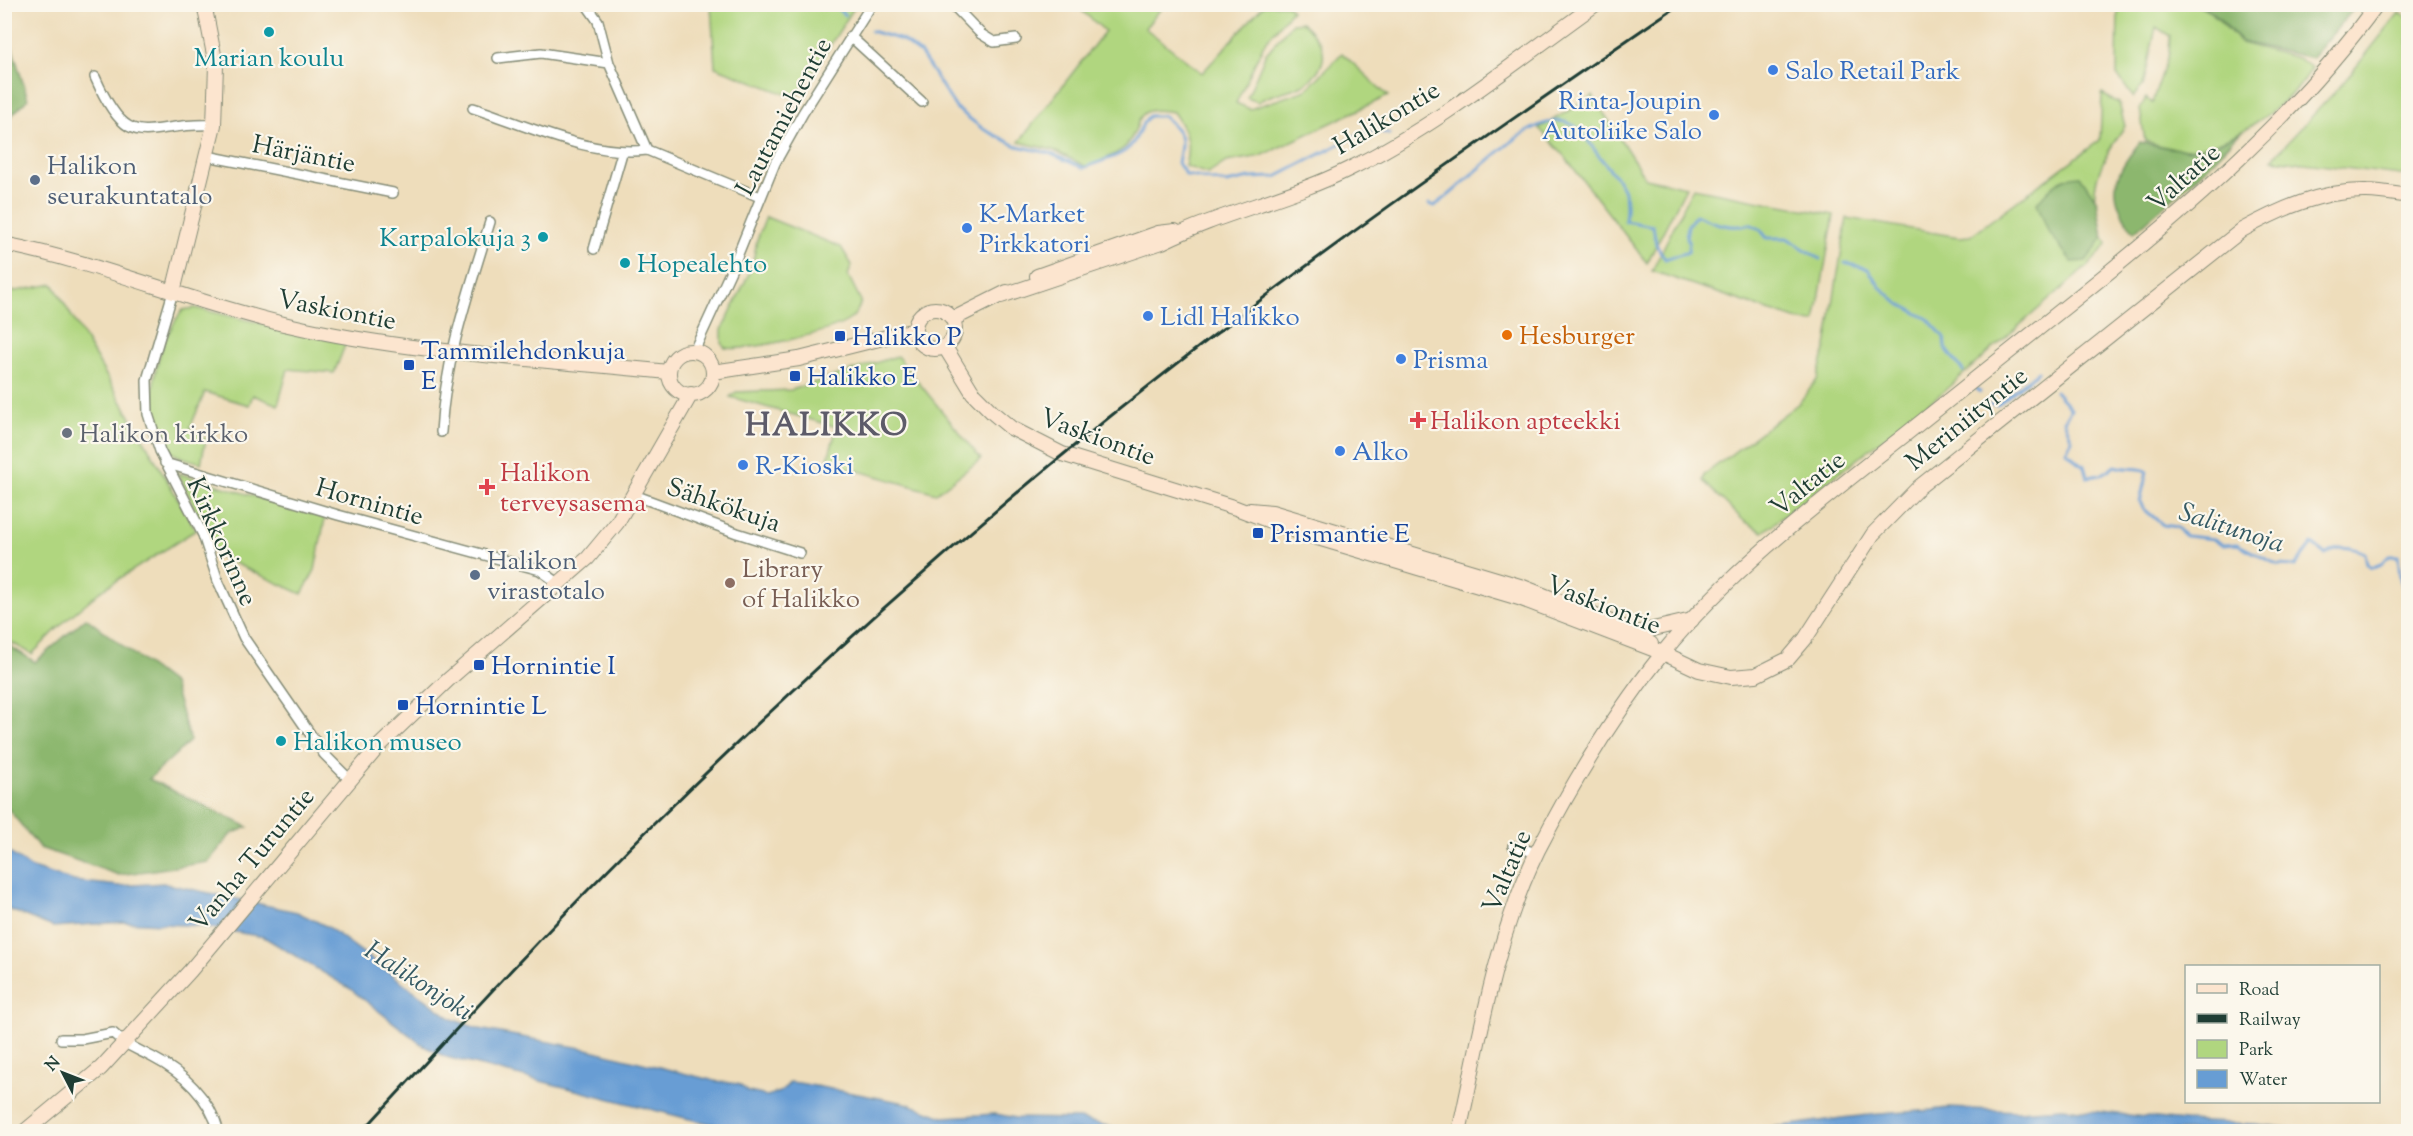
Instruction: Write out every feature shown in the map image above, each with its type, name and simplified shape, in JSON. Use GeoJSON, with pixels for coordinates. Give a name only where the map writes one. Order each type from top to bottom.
{"type":"FeatureCollection","features":[{"type":"Feature","properties":{"kind":"main road"},"geometry":{"type":"LineString","coordinates":[[173,292],[214,125],[216,65],[204,4]]}},
{"type":"Feature","properties":{"kind":"main road","name":"Halikontie"},"geometry":{"type":"LineString","coordinates":[[953,319],[1065,264],[1158,233],[1180,231],[1312,186],[1391,147],[1596,4]]}},
{"type":"Feature","properties":{"kind":"main road","name":"Valtatie"},"geometry":{"type":"LineString","coordinates":[[1459,1131],[1504,936],[1537,853],[1582,771],[1621,709],[1663,653],[1692,620],[1805,513],[1976,379],[2215,183],[2297,99],[2377,4]]}},
{"type":"Feature","properties":{"kind":"main road","name":"Meriniityntie"},"geometry":{"type":"LineString","coordinates":[[1663,653],[1699,670],[1731,677],[1756,675],[1788,659],[1805,639],[1873,534],[1919,488],[2242,230],[2282,208],[2332,195],[2366,191],[2409,196]]}},
{"type":"Feature","properties":{"kind":"main road","name":"Vaskiontie"},"geometry":{"type":"LineString","coordinates":[[4,244],[286,325],[373,343],[669,372]]}},
{"type":"Feature","properties":{"kind":"main road"},"geometry":{"type":"LineString","coordinates":[[929,310],[943,310],[953,319],[956,332],[945,347],[938,349],[925,347],[920,342],[915,330],[919,318],[929,310]]}},
{"type":"Feature","properties":{"kind":"main road"},"geometry":{"type":"LineString","coordinates":[[713,372],[799,359],[915,330]]}},
{"type":"Feature","properties":{"kind":"main road","name":"Vaskiontie"},"geometry":{"type":"LineString","coordinates":[[945,347],[974,393],[1011,428],[1062,454],[1236,508],[1301,533],[1519,597],[1663,653]]}},
{"type":"Feature","properties":{"kind":"main road"},"geometry":{"type":"LineString","coordinates":[[694,351],[707,357],[713,372],[706,388],[691,394],[676,388],[669,372],[676,357],[694,351]]}},
{"type":"Feature","properties":{"kind":"main road","name":"Vanha Turuntie"},"geometry":{"type":"LineString","coordinates":[[24,1131],[101,1068],[124,1044],[190,971],[377,748],[448,680],[561,585],[603,543],[634,495],[691,394]]}},
{"type":"Feature","properties":{"kind":"main road","name":"Vaskiontie"},"geometry":{"type":"LineString","coordinates":[[1236,508],[1272,512],[1523,587],[1636,633],[1663,653]]}},
{"type":"Feature","properties":{"kind":"main road"},"geometry":{"type":"LineString","coordinates":[[1636,633],[1692,620]]}},
{"type":"Feature","properties":{"kind":"street"},"geometry":{"type":"LineString","coordinates":[[586,4],[598,21],[609,63],[647,150]]}},
{"type":"Feature","properties":{"kind":"street","name":"Lautamiehentie"},"geometry":{"type":"LineString","coordinates":[[694,351],[734,264],[760,197],[803,113],[872,4]]}},
{"type":"Feature","properties":{"kind":"street"},"geometry":{"type":"LineString","coordinates":[[952,4],[981,34],[994,42],[1016,39]]}},
{"type":"Feature","properties":{"kind":"street"},"geometry":{"type":"LineString","coordinates":[[850,36],[922,102]]}},
{"type":"Feature","properties":{"kind":"street"},"geometry":{"type":"LineString","coordinates":[[498,58],[541,53],[609,63]]}},
{"type":"Feature","properties":{"kind":"street"},"geometry":{"type":"LineString","coordinates":[[95,77],[108,106],[121,122],[132,128],[144,131],[214,125]]}},
{"type":"Feature","properties":{"kind":"street"},"geometry":{"type":"LineString","coordinates":[[473,108],[593,147],[622,153],[647,150],[760,197]]}},
{"type":"Feature","properties":{"kind":"street"},"geometry":{"type":"LineString","coordinates":[[594,249],[622,153]]}},
{"type":"Feature","properties":{"kind":"street","name":"Härjäntie"},"geometry":{"type":"LineString","coordinates":[[207,156],[393,193]]}},
{"type":"Feature","properties":{"kind":"street"},"geometry":{"type":"LineString","coordinates":[[441,432],[443,395],[451,352],[490,222]]}},
{"type":"Feature","properties":{"kind":"street","name":"Kirkkorinne"},"geometry":{"type":"LineString","coordinates":[[173,292],[147,380],[146,397],[152,430],[165,463],[199,527],[226,603],[244,638],[319,748],[349,779]]}},
{"type":"Feature","properties":{"kind":"street","name":"Hornintie"},"geometry":{"type":"LineString","coordinates":[[165,463],[338,515],[540,570],[561,585]]}},
{"type":"Feature","properties":{"kind":"street","name":"Sähkökuja"},"geometry":{"type":"LineString","coordinates":[[634,495],[737,533],[800,553]]}},
{"type":"Feature","properties":{"kind":"street"},"geometry":{"type":"LineString","coordinates":[[1513,846],[1537,853]]}},
{"type":"Feature","properties":{"kind":"street"},"geometry":{"type":"LineString","coordinates":[[61,1039],[82,1039],[113,1033],[124,1044],[165,1064],[198,1091],[215,1117],[219,1131]]}},
{"type":"Feature","properties":{"kind":"green space"},"geometry":{"type":"Polygon","coordinates":[[[711,4],[856,5],[796,98],[715,67],[711,4]]]}},
{"type":"Feature","properties":{"kind":"green space"},"geometry":{"type":"Polygon","coordinates":[[[1075,5],[1164,5],[1145,28],[1202,73],[1264,5],[1287,5],[1292,10],[1264,44],[1236,103],[1250,109],[1306,90],[1342,53],[1388,96],[1261,156],[1226,162],[1208,174],[1185,166],[1186,137],[1173,112],[1151,111],[1141,117],[1126,146],[1087,167],[1053,150],[1019,142],[1105,31],[1075,5]]]}},
{"type":"Feature","properties":{"kind":"green space"},"geometry":{"type":"Polygon","coordinates":[[[2118,5],[2196,5],[2211,12],[2241,43],[2298,58],[2312,68],[2302,83],[2273,111],[2237,134],[2218,142],[2181,149],[2145,141],[2140,109],[2146,98],[2152,103],[2169,53],[2170,36],[2156,27],[2143,86],[2133,97],[2117,75],[2118,5]]]}},
{"type":"Feature","properties":{"kind":"green space"},"geometry":{"type":"Polygon","coordinates":[[[2199,5],[2357,5],[2312,58],[2242,42],[2212,11],[2199,5]]]}},
{"type":"Feature","properties":{"kind":"green space"},"geometry":{"type":"Polygon","coordinates":[[[2399,13],[2408,18],[2408,176],[2272,159],[2344,82],[2399,13]]]}},
{"type":"Feature","properties":{"kind":"green space"},"geometry":{"type":"Polygon","coordinates":[[[4,21],[28,99],[5,122],[4,122],[4,21]]]}},
{"type":"Feature","properties":{"kind":"green space"},"geometry":{"type":"Polygon","coordinates":[[[1302,22],[1318,40],[1323,52],[1321,66],[1316,73],[1300,86],[1258,102],[1247,98],[1265,55],[1292,23],[1302,22]]]}},
{"type":"Feature","properties":{"kind":"green space"},"geometry":{"type":"Polygon","coordinates":[[[2102,94],[2119,103],[2125,126],[2107,155],[2096,182],[2096,211],[2107,244],[2090,264],[1943,392],[1763,532],[1744,521],[1703,481],[1704,475],[1799,403],[1817,380],[1826,346],[1847,218],[1959,237],[1970,236],[2100,140],[2102,94]]]}},
{"type":"Feature","properties":{"kind":"green space"},"geometry":{"type":"Polygon","coordinates":[[[1593,96],[1645,178],[1686,187],[1647,263],[1565,157],[1539,128],[1593,96]]]}},
{"type":"Feature","properties":{"kind":"green space"},"geometry":{"type":"Polygon","coordinates":[[[2242,131],[2198,176],[2134,232],[2119,207],[2116,186],[2123,165],[2140,142],[2170,148],[2203,148],[2242,131]]]}},
{"type":"Feature","properties":{"kind":"green space"},"geometry":{"type":"Polygon","coordinates":[[[2080,176],[2097,201],[2103,237],[2086,261],[2072,262],[2048,231],[2037,203],[2056,184],[2066,178],[2080,176]]]}},
{"type":"Feature","properties":{"kind":"green space"},"geometry":{"type":"Polygon","coordinates":[[[1693,188],[1834,215],[1815,322],[1801,321],[1652,271],[1693,188]]]}},
{"type":"Feature","properties":{"kind":"green space"},"geometry":{"type":"Polygon","coordinates":[[[766,217],[841,247],[852,265],[848,275],[861,301],[858,310],[849,320],[825,330],[769,344],[725,348],[722,343],[722,330],[752,267],[757,240],[766,217]]]}},
{"type":"Feature","properties":{"kind":"green space"},"geometry":{"type":"Polygon","coordinates":[[[53,284],[196,530],[103,589],[66,620],[32,654],[5,639],[5,293],[53,284]]]}},
{"type":"Feature","properties":{"kind":"green space"},"geometry":{"type":"Polygon","coordinates":[[[195,308],[346,343],[334,373],[288,369],[278,405],[253,395],[249,405],[205,392],[190,428],[206,439],[201,463],[179,456],[168,449],[159,433],[154,416],[153,397],[154,378],[165,340],[183,310],[195,308]]]}},
{"type":"Feature","properties":{"kind":"green space"},"geometry":{"type":"Polygon","coordinates":[[[897,356],[981,459],[936,493],[827,462],[837,427],[730,397],[736,392],[791,390],[897,356]]]}},
{"type":"Feature","properties":{"kind":"green space"},"geometry":{"type":"Polygon","coordinates":[[[178,473],[325,518],[315,570],[302,594],[216,555],[178,473]]]}},
{"type":"Feature","properties":{"kind":"green space"},"geometry":{"type":"Polygon","coordinates":[[[86,618],[173,684],[190,741],[149,779],[248,827],[231,834],[208,862],[119,875],[40,848],[5,805],[5,643],[35,662],[86,618]]]}},
{"type":"Feature","properties":{"kind":"water"},"geometry":{"type":"Polygon","coordinates":[[[4,849],[32,868],[74,881],[119,886],[163,883],[297,912],[328,927],[452,1019],[479,1029],[587,1049],[715,1081],[738,1084],[749,1092],[767,1096],[782,1091],[790,1082],[906,1103],[943,1117],[996,1114],[1016,1118],[1080,1119],[1127,1131],[768,1131],[722,1126],[689,1119],[446,1057],[424,1046],[349,988],[264,937],[200,926],[124,922],[53,927],[5,907],[4,849]]]}},
{"type":"Feature","properties":{"kind":"water"},"geometry":{"type":"Polygon","coordinates":[[[1948,1108],[2019,1111],[2062,1108],[2184,1121],[2255,1124],[2310,1131],[1740,1131],[1948,1108]]]}},
{"type":"Feature","properties":{"kind":"waterway","name":"Salitunoja"},"geometry":{"type":"LineString","coordinates":[[832,4],[845,15]]}},
{"type":"Feature","properties":{"kind":"waterway","name":"Salitunoja"},"geometry":{"type":"LineString","coordinates":[[871,31],[902,40],[921,54],[956,108],[983,129],[1017,146],[1049,153],[1084,168],[1125,151],[1133,143],[1149,116],[1163,116],[1175,127],[1181,142],[1178,163],[1186,175],[1226,183],[1250,178],[1276,177],[1361,133],[1379,131],[1389,134]]}},
{"type":"Feature","properties":{"kind":"waterway","name":"Salitunoja"},"geometry":{"type":"LineString","coordinates":[[1429,204],[1434,206],[1447,197],[1502,149],[1522,135],[1542,124],[1560,121],[1579,130],[1621,185],[1626,200],[1625,221],[1653,226],[1656,244],[1665,259],[1688,252],[1689,243],[1686,237],[1688,225],[1696,215],[1729,226],[1750,224],[1760,229],[1767,238],[1787,238],[1820,259]]}},
{"type":"Feature","properties":{"kind":"waterway","name":"Salitunoja"},"geometry":{"type":"LineString","coordinates":[[1845,263],[1868,269],[1880,287],[1898,303],[1928,319],[1944,337],[1945,347],[1963,371]]}},
{"type":"Feature","properties":{"kind":"waterway","name":"Salitunoja"},"geometry":{"type":"LineString","coordinates":[[1990,404],[1997,405],[2038,372]]}},
{"type":"Feature","properties":{"kind":"waterway","name":"Salitunoja"},"geometry":{"type":"LineString","coordinates":[[1975,387],[1980,392]]}},
{"type":"Feature","properties":{"kind":"waterway","name":"Salitunoja"},"geometry":{"type":"LineString","coordinates":[[2055,391],[2071,409],[2064,420],[2072,440],[2066,451],[2084,466],[2087,477],[2101,475],[2115,466],[2147,471],[2140,502],[2144,509],[2163,525],[2176,527],[2186,536],[2214,539],[2223,545],[2237,544],[2278,565],[2295,566],[2312,544],[2325,554],[2340,548],[2365,553],[2367,564],[2371,568],[2381,564],[2389,556],[2398,556],[2401,585],[2406,593],[2404,604],[2408,610]]}},
{"type":"Feature","properties":{"kind":"railway"},"geometry":{"type":"LineString","coordinates":[[362,1132],[548,931],[624,853],[825,661],[992,514],[1107,419],[1247,310],[1462,155],[1680,4]]}},
{"type":"Feature","properties":{"kind":"place","name":"Marian koulu"},"geometry":{"type":"Point","coordinates":[269,32]}},
{"type":"Feature","properties":{"kind":"place","name":"Salo Retail Park"},"geometry":{"type":"Point","coordinates":[1773,70]}},
{"type":"Feature","properties":{"kind":"place","name":"Rinta-Joupin Autoliike Salo"},"geometry":{"type":"Point","coordinates":[1714,115]}},
{"type":"Feature","properties":{"kind":"place","name":"Halikon seurakuntatalo"},"geometry":{"type":"Point","coordinates":[35,180]}},
{"type":"Feature","properties":{"kind":"place","name":"K-Market Pirkkatori"},"geometry":{"type":"Point","coordinates":[967,228]}},
{"type":"Feature","properties":{"kind":"place","name":"Karpalokuja 3"},"geometry":{"type":"Point","coordinates":[543,237]}},
{"type":"Feature","properties":{"kind":"place","name":"Hopealehto"},"geometry":{"type":"Point","coordinates":[625,263]}},
{"type":"Feature","properties":{"kind":"place","name":"Lidl Halikko"},"geometry":{"type":"Point","coordinates":[1148,316]}},
{"type":"Feature","properties":{"kind":"place","name":"Hesburger"},"geometry":{"type":"Point","coordinates":[1507,335]}},
{"type":"Feature","properties":{"kind":"place","name":"Halikko P"},"geometry":{"type":"Point","coordinates":[840,336]}},
{"type":"Feature","properties":{"kind":"place","name":"Prisma"},"geometry":{"type":"Point","coordinates":[1401,359]}},
{"type":"Feature","properties":{"kind":"place","name":"Tammilehdonkuja E"},"geometry":{"type":"Point","coordinates":[409,365]}},
{"type":"Feature","properties":{"kind":"place","name":"Halikko E"},"geometry":{"type":"Point","coordinates":[795,376]}},
{"type":"Feature","properties":{"kind":"place","name":"Halikon apteekki"},"geometry":{"type":"Point","coordinates":[1418,420]}},
{"type":"Feature","properties":{"kind":"place","name":"Halikon kirkko"},"geometry":{"type":"Point","coordinates":[67,433]}},
{"type":"Feature","properties":{"kind":"place","name":"Alko"},"geometry":{"type":"Point","coordinates":[1340,451]}},
{"type":"Feature","properties":{"kind":"place","name":"R-Kioski"},"geometry":{"type":"Point","coordinates":[743,465]}},
{"type":"Feature","properties":{"kind":"place","name":"Halikon terveysasema"},"geometry":{"type":"Point","coordinates":[487,487]}},
{"type":"Feature","properties":{"kind":"place","name":"Prismantie E"},"geometry":{"type":"Point","coordinates":[1258,533]}},
{"type":"Feature","properties":{"kind":"place","name":"Halikon virastotalo"},"geometry":{"type":"Point","coordinates":[475,575]}},
{"type":"Feature","properties":{"kind":"place","name":"Library of Halikko"},"geometry":{"type":"Point","coordinates":[730,583]}},
{"type":"Feature","properties":{"kind":"place","name":"Hornintie I"},"geometry":{"type":"Point","coordinates":[479,665]}},
{"type":"Feature","properties":{"kind":"place","name":"Hornintie L"},"geometry":{"type":"Point","coordinates":[403,705]}},
{"type":"Feature","properties":{"kind":"place","name":"Halikon museo"},"geometry":{"type":"Point","coordinates":[281,741]}},
{"type":"Feature","properties":{"kind":"district","name":"HALIKKO"},"geometry":{"type":"Point","coordinates":[827,424]}},
{"type":"Feature","properties":{"kind":"water label","name":"Halikonjoki"},"geometry":{"type":"Point","coordinates":[419,980]}}]}
